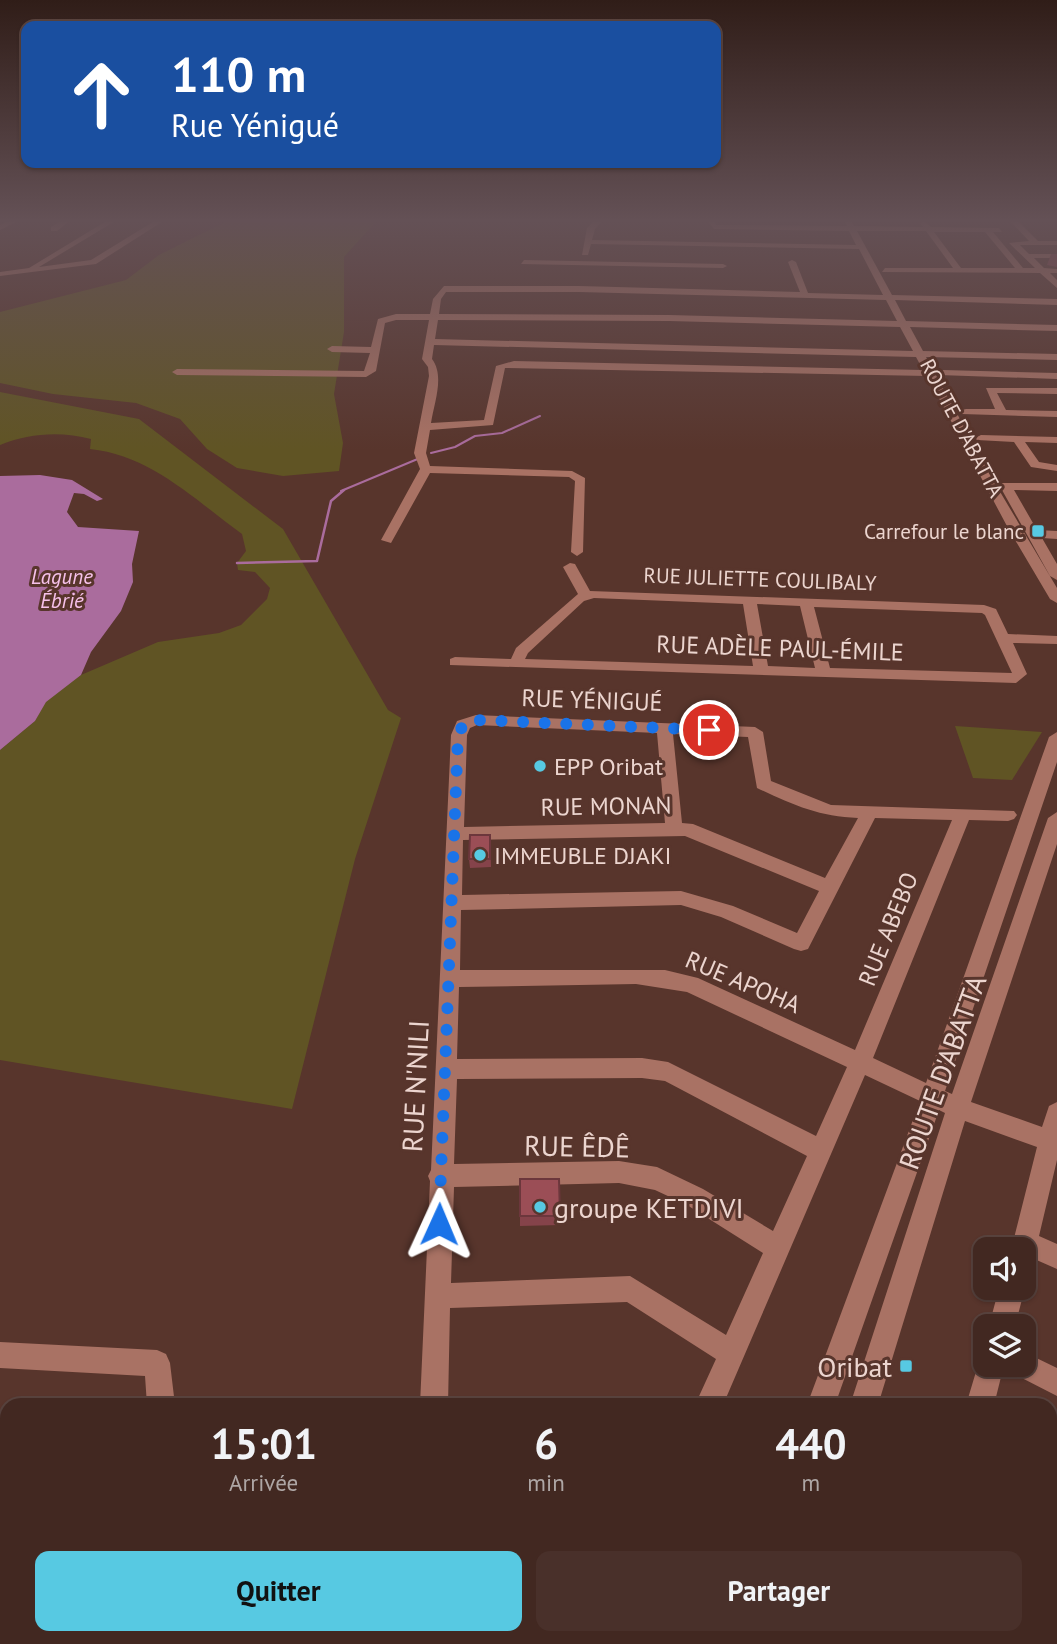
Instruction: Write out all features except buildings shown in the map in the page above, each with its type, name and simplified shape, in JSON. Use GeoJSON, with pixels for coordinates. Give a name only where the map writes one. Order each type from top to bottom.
{"type":"FeatureCollection","features":[{"type":"Feature","properties":{"kind":"street"},"geometry":{"type":"LineString","coordinates":[[387,540],[426,469],[420,453],[434,376],[433,367],[427,359],[439,297]]}},
{"type":"Feature","properties":{"kind":"street"},"geometry":{"type":"LineString","coordinates":[[177,372],[353,376],[371,371],[373,350],[384,318],[435,316],[543,297]]}},
{"type":"Feature","properties":{"kind":"street"},"geometry":{"type":"LineString","coordinates":[[644,297],[911,325],[1057,328]]}},
{"type":"Feature","properties":{"kind":"street","name":"ROUTE D'ABATTA"},"geometry":{"type":"LineString","coordinates":[[895,297],[1000,482],[1057,576]]}},
{"type":"Feature","properties":{"kind":"street"},"geometry":{"type":"LineString","coordinates":[[914,297],[1057,302]]}},
{"type":"Feature","properties":{"kind":"street"},"geometry":{"type":"LineString","coordinates":[[430,342],[1057,357]]}},
{"type":"Feature","properties":{"kind":"street"},"geometry":{"type":"LineString","coordinates":[[332,349],[373,350]]}},
{"type":"Feature","properties":{"kind":"street"},"geometry":{"type":"LineString","coordinates":[[424,427],[489,423],[501,366],[514,364],[1057,376]]}},
{"type":"Feature","properties":{"kind":"street","name":"ROUTE D'ABATTA"},"geometry":{"type":"LineString","coordinates":[[937,373],[968,416],[987,450]]}},
{"type":"Feature","properties":{"kind":"street"},"geometry":{"type":"LineString","coordinates":[[1002,413],[990,390],[1057,391]]}},
{"type":"Feature","properties":{"kind":"street"},"geometry":{"type":"LineString","coordinates":[[968,416],[1002,413],[1057,414]]}},
{"type":"Feature","properties":{"kind":"street"},"geometry":{"type":"LineString","coordinates":[[968,416],[1018,440],[1057,440]]}},
{"type":"Feature","properties":{"kind":"street"},"geometry":{"type":"LineString","coordinates":[[1018,440],[1035,465],[1057,468]]}},
{"type":"Feature","properties":{"kind":"street"},"geometry":{"type":"LineString","coordinates":[[426,469],[572,474],[581,480],[577,552]]}},
{"type":"Feature","properties":{"kind":"street"},"geometry":{"type":"LineString","coordinates":[[1000,482],[1057,487]]}},
{"type":"Feature","properties":{"kind":"street","name":"ROUTE D'ABATTA"},"geometry":{"type":"LineString","coordinates":[[1000,482],[1014,528],[1057,599]]}},
{"type":"Feature","properties":{"kind":"street"},"geometry":{"type":"LineString","coordinates":[[1032,534],[1057,535]]}},
{"type":"Feature","properties":{"kind":"street"},"geometry":{"type":"LineString","coordinates":[[517,662],[521,651],[579,598],[586,596],[570,567]]}},
{"type":"Feature","properties":{"kind":"street","name":"RUE JULIETTE COULIBALY"},"geometry":{"type":"LineString","coordinates":[[586,596],[984,608],[991,612],[1006,643]]}},
{"type":"Feature","properties":{"kind":"street"},"geometry":{"type":"LineString","coordinates":[[750,600],[761,670]]}},
{"type":"Feature","properties":{"kind":"street"},"geometry":{"type":"LineString","coordinates":[[806,602],[824,672]]}},
{"type":"Feature","properties":{"kind":"street"},"geometry":{"type":"LineString","coordinates":[[1006,643],[1057,640]]}},
{"type":"Feature","properties":{"kind":"street"},"geometry":{"type":"LineString","coordinates":[[1006,643],[1057,648]]}},
{"type":"Feature","properties":{"kind":"street","name":"RUE ADÈLE PAUL-ÉMILE"},"geometry":{"type":"LineString","coordinates":[[455,662],[1020,677],[1006,643]]}},
{"type":"Feature","properties":{"kind":"street","name":"RUE YÉNIGUÉ"},"geometry":{"type":"LineString","coordinates":[[450,979],[458,735],[463,725],[476,720],[755,732],[763,784],[814,807],[1008,815]]}},
{"type":"Feature","properties":{"kind":"street"},"geometry":{"type":"LineString","coordinates":[[664,728],[674,829]]}},
{"type":"Feature","properties":{"kind":"street","name":"ROUTE D'ABATTA"},"geometry":{"type":"LineString","coordinates":[[824,1398],[933,1097],[1057,737]]}},
{"type":"Feature","properties":{"kind":"street"},"geometry":{"type":"LineString","coordinates":[[453,903],[681,898],[726,911],[801,943],[870,811]]}},
{"type":"Feature","properties":{"kind":"street","name":"RUE ABEBO"},"geometry":{"type":"LineString","coordinates":[[860,1063],[963,814]]}},
{"type":"Feature","properties":{"kind":"street","name":"ROUTE D'ABATTA"},"geometry":{"type":"LineString","coordinates":[[866,1398],[958,1108],[1057,818]]}},
{"type":"Feature","properties":{"kind":"street","name":"RUE MONAN"},"geometry":{"type":"LineString","coordinates":[[455,834],[674,829],[701,833],[830,888]]}},
{"type":"Feature","properties":{"kind":"street","name":"RUE APOHA"},"geometry":{"type":"LineString","coordinates":[[450,979],[665,978],[691,984],[958,1108],[1054,1142]]}},
{"type":"Feature","properties":{"kind":"street","name":"RUE N'NILI"},"geometry":{"type":"LineString","coordinates":[[434,1398],[440,1176],[450,979]]}},
{"type":"Feature","properties":{"kind":"street"},"geometry":{"type":"LineString","coordinates":[[712,1398],[860,1063]]}},
{"type":"Feature","properties":{"kind":"street"},"geometry":{"type":"LineString","coordinates":[[446,1069],[642,1068],[668,1072],[697,1084],[820,1150]]}},
{"type":"Feature","properties":{"kind":"street"},"geometry":{"type":"LineString","coordinates":[[1027,1237],[1054,1142],[1057,1113]]}},
{"type":"Feature","properties":{"kind":"street","name":"RUE ÊDÊ"},"geometry":{"type":"LineString","coordinates":[[440,1176],[620,1172],[657,1179],[695,1197],[778,1248]]}},
{"type":"Feature","properties":{"kind":"street"},"geometry":{"type":"LineString","coordinates":[[1036,1250],[1057,1257]]}},
{"type":"Feature","properties":{"kind":"street"},"geometry":{"type":"LineString","coordinates":[[437,1296],[630,1289],[732,1354]]}},
{"type":"Feature","properties":{"kind":"street"},"geometry":{"type":"LineString","coordinates":[[0,1355],[157,1363],[160,1398]]}},
{"type":"Feature","properties":{"kind":"street"},"geometry":{"type":"LineString","coordinates":[[1036,1372],[1057,1383]]}},
{"type":"Feature","properties":{"kind":"street"},"geometry":{"type":"LineString","coordinates":[[982,1398],[988,1377]]}},
{"type":"Feature","properties":{"kind":"shaded area"},"geometry":{"type":"Polygon","coordinates":[[[60,297],[344,297],[344,332],[334,394],[343,443],[339,471],[283,476],[237,468],[207,449],[180,419],[136,403],[53,394],[0,383],[0,312],[60,297]]]}},
{"type":"Feature","properties":{"kind":"shaded area"},"geometry":{"type":"Polygon","coordinates":[[[0,392],[139,419],[283,529],[388,710],[401,718],[355,859],[292,1109],[0,1060],[0,750],[35,721],[45,702],[81,675],[158,642],[219,633],[241,625],[267,599],[270,588],[255,572],[238,570],[237,563],[246,551],[242,534],[189,493],[152,469],[112,453],[90,449],[91,439],[80,436],[34,436],[0,445],[0,392]]]}},
{"type":"Feature","properties":{"kind":"shaded area"},"geometry":{"type":"Polygon","coordinates":[[[955,726],[1042,732],[1012,780],[973,778],[955,726]]]}},
{"type":"Feature","properties":{"kind":"water","name":"Lagune Ébrié"},"geometry":{"type":"Polygon","coordinates":[[[40,475],[72,480],[103,499],[97,501],[84,494],[74,493],[67,512],[78,527],[139,531],[132,564],[133,582],[121,611],[91,652],[81,675],[46,702],[35,721],[0,750],[0,476],[40,475]]]}},
{"type":"Feature","properties":{"kind":"waterway"},"geometry":{"type":"LineString","coordinates":[[431,453],[455,447],[475,436],[502,433],[540,416]]}},
{"type":"Feature","properties":{"kind":"waterway"},"geometry":{"type":"LineString","coordinates":[[341,491],[420,458]]}},
{"type":"Feature","properties":{"kind":"waterway"},"geometry":{"type":"LineString","coordinates":[[237,563],[317,561],[331,501],[344,490]]}},
{"type":"Feature","properties":{"kind":"place","name":"Carrefour le blanc"},"geometry":{"type":"Point","coordinates":[1038,531]}},
{"type":"Feature","properties":{"kind":"place","name":"EPP Oribat"},"geometry":{"type":"Point","coordinates":[540,766]}},
{"type":"Feature","properties":{"kind":"place","name":"IMMEUBLE DJAKI"},"geometry":{"type":"Point","coordinates":[480,855]}},
{"type":"Feature","properties":{"kind":"place","name":"groupe KETDIVI"},"geometry":{"type":"Point","coordinates":[540,1207]}},
{"type":"Feature","properties":{"kind":"place","name":"Oribat"},"geometry":{"type":"Point","coordinates":[906,1366]}},
{"type":"Feature","properties":{"kind":"route"},"geometry":{"type":"LineString","coordinates":[[439,1224],[458,735],[463,725],[476,720],[709,730]]}}]}
